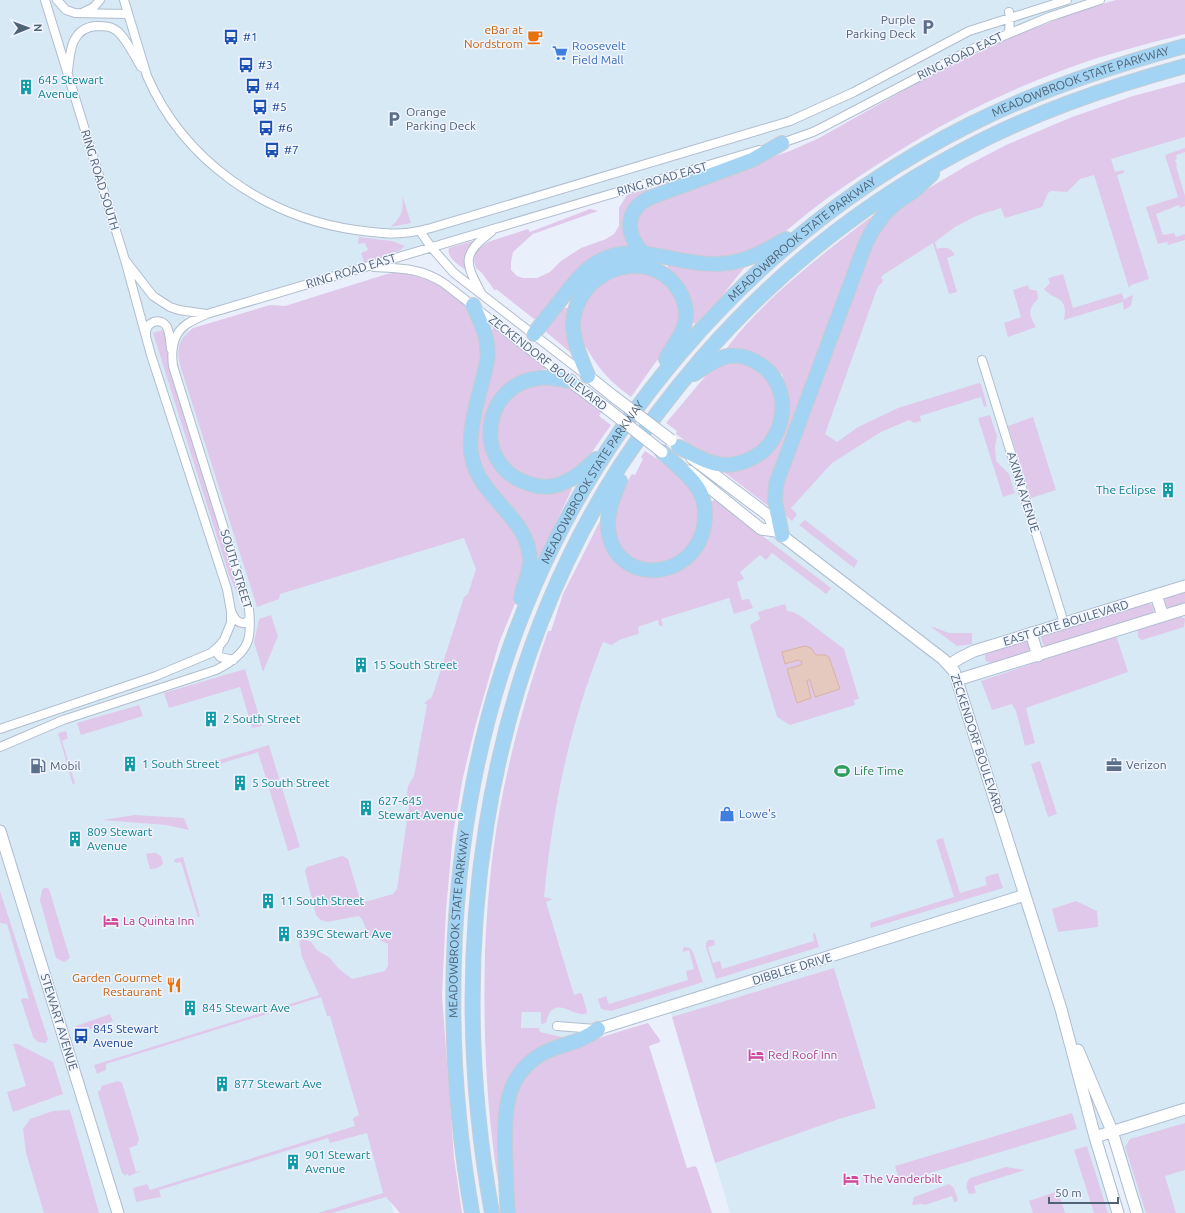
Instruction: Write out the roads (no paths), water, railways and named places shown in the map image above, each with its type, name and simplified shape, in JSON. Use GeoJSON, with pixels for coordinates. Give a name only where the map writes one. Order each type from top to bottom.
{"type":"FeatureCollection","features":[{"type":"Feature","properties":{"kind":"highway","name":"MEADOWBROOK STATE PARKWAY"},"geometry":{"type":"LineString","coordinates":[[472,1213],[461,1134],[455,1041],[454,968],[458,900],[466,834],[477,768],[493,704],[512,642],[531,593],[552,548],[583,489],[610,446],[648,393],[690,341],[726,302],[763,267],[814,223],[883,174],[971,124],[1017,102],[1113,66],[1185,46]]}},
{"type":"Feature","properties":{"kind":"highway","name":"MEADOWBROOK STATE PARKWAY"},"geometry":{"type":"LineString","coordinates":[[492,1213],[477,1102],[473,1006],[474,949],[483,846],[491,797],[502,746],[529,654],[563,570],[586,525],[611,482],[636,443],[680,383],[737,320],[773,284],[811,251],[851,220],[894,190],[953,155],[1014,125],[1061,105],[1120,85],[1185,66]]}},
{"type":"Feature","properties":{"kind":"highway"},"geometry":{"type":"LineString","coordinates":[[644,254],[632,237],[630,228],[632,214],[641,202],[752,160],[782,143]]}},
{"type":"Feature","properties":{"kind":"highway"},"geometry":{"type":"LineString","coordinates":[[779,533],[775,501],[776,484],[865,245],[872,231],[885,213],[896,203],[915,190],[953,155]]}},
{"type":"Feature","properties":{"kind":"highway"},"geometry":{"type":"LineString","coordinates":[[534,334],[579,278],[590,267],[601,260],[617,254],[634,253],[702,263],[719,264],[736,262],[763,252],[814,223]]}},
{"type":"Feature","properties":{"kind":"highway"},"geometry":{"type":"LineString","coordinates":[[588,376],[574,334],[574,315],[581,297],[594,280],[612,270],[630,266],[650,268],[663,274],[676,286],[682,297],[686,316],[681,334],[671,349],[648,393]]}},
{"type":"Feature","properties":{"kind":"highway"},"geometry":{"type":"LineString","coordinates":[[473,305],[485,330],[488,352],[472,428],[472,458],[481,482],[518,524],[526,539],[529,549],[529,571],[522,591],[512,642]]}},
{"type":"Feature","properties":{"kind":"highway"},"geometry":{"type":"LineString","coordinates":[[675,444],[712,463],[723,465],[746,461],[767,448],[773,440],[780,424],[782,410],[780,391],[771,374],[758,363],[747,358],[730,356],[719,359],[680,383]]}},
{"type":"Feature","properties":{"kind":"highway"},"geometry":{"type":"LineString","coordinates":[[570,381],[544,378],[530,380],[515,386],[506,394],[494,411],[490,430],[492,448],[497,459],[509,474],[519,480],[532,485],[550,487],[576,477],[610,446]]}},
{"type":"Feature","properties":{"kind":"highway"},"geometry":{"type":"LineString","coordinates":[[636,443],[612,499],[609,510],[608,526],[611,543],[620,557],[630,564],[647,570],[670,568],[684,560],[692,552],[698,542],[705,523],[704,506],[697,487],[662,452]]}},
{"type":"Feature","properties":{"kind":"highway"},"geometry":{"type":"LineString","coordinates":[[508,1213],[505,1112],[509,1095],[514,1083],[525,1067],[539,1055],[584,1039],[598,1029]]}},
{"type":"Feature","properties":{"kind":"main road","name":"ZECKENDORF BOULEVARD"},"geometry":{"type":"LineString","coordinates":[[588,376],[769,516],[779,533],[949,665],[954,671],[1061,1010],[1095,1137],[1118,1213]]}},
{"type":"Feature","properties":{"kind":"main road","name":"ZECKENDORF BOULEVARD"},"geometry":{"type":"LineString","coordinates":[[570,381],[697,477],[761,529],[779,533]]}},
{"type":"Feature","properties":{"kind":"main road","name":"EAST GATE BOULEVARD"},"geometry":{"type":"LineString","coordinates":[[949,665],[969,653],[1185,586]]}},
{"type":"Feature","properties":{"kind":"main road"},"geometry":{"type":"LineString","coordinates":[[1156,595],[1163,616]]}},
{"type":"Feature","properties":{"kind":"main road","name":"EAST GATE BOULEVARD"},"geometry":{"type":"LineString","coordinates":[[957,680],[1185,609]]}},
{"type":"Feature","properties":{"kind":"main road"},"geometry":{"type":"LineString","coordinates":[[1031,634],[1038,656]]}},
{"type":"Feature","properties":{"kind":"main road","name":"STEWART AVENUE"},"geometry":{"type":"LineString","coordinates":[[0,831],[118,1213]]}},
{"type":"Feature","properties":{"kind":"main road","name":"DIBBLEE DRIVE"},"geometry":{"type":"LineString","coordinates":[[598,1029],[1025,896]]}},
{"type":"Feature","properties":{"kind":"main road","name":"ZECKENDORF BOULEVARD"},"geometry":{"type":"LineString","coordinates":[[1061,1010],[1112,1132],[1137,1213]]}},
{"type":"Feature","properties":{"kind":"main road"},"geometry":{"type":"LineString","coordinates":[[1095,1137],[1185,1109]]}},
{"type":"Feature","properties":{"kind":"street","name":"RING ROAD SOUTH"},"geometry":{"type":"LineString","coordinates":[[45,0],[125,260],[153,296],[170,307],[179,310],[207,314]]}},
{"type":"Feature","properties":{"kind":"street"},"geometry":{"type":"LineString","coordinates":[[57,0],[66,10],[75,13],[128,14]]}},
{"type":"Feature","properties":{"kind":"street"},"geometry":{"type":"LineString","coordinates":[[81,14],[94,7],[100,0]]}},
{"type":"Feature","properties":{"kind":"street"},"geometry":{"type":"LineString","coordinates":[[124,0],[147,76]]}},
{"type":"Feature","properties":{"kind":"street","name":"RING ROAD EAST"},"geometry":{"type":"LineString","coordinates":[[147,76],[164,109],[182,134],[220,171],[253,194],[286,211],[310,220],[334,226],[387,234],[404,234],[420,231],[790,121],[854,92],[969,31],[1009,14],[1067,0]]}},
{"type":"Feature","properties":{"kind":"street","name":"RING ROAD EAST"},"geometry":{"type":"LineString","coordinates":[[207,314],[782,143],[825,126],[955,57],[1009,33],[1066,11],[1100,0]]}},
{"type":"Feature","properties":{"kind":"street"},"geometry":{"type":"LineString","coordinates":[[1009,14],[1009,33]]}},
{"type":"Feature","properties":{"kind":"street"},"geometry":{"type":"LineString","coordinates":[[68,75],[70,50],[76,36],[89,28],[102,26],[114,29],[120,34],[147,76]]}},
{"type":"Feature","properties":{"kind":"street"},"geometry":{"type":"LineString","coordinates":[[483,295],[470,270],[469,258],[471,251],[476,244],[495,229]]}},
{"type":"Feature","properties":{"kind":"street","name":"ZECKENDORF BOULEVARD"},"geometry":{"type":"LineString","coordinates":[[420,231],[431,247],[454,273],[588,376]]}},
{"type":"Feature","properties":{"kind":"street","name":"SOUTH STREET"},"geometry":{"type":"LineString","coordinates":[[0,729],[179,667],[211,653],[219,646],[227,635],[229,629],[231,611],[227,588],[146,338],[125,260]]}},
{"type":"Feature","properties":{"kind":"street","name":"ZECKENDORF BOULEVARD"},"geometry":{"type":"LineString","coordinates":[[366,267],[401,268],[426,273],[439,280],[570,381]]}},
{"type":"Feature","properties":{"kind":"street"},"geometry":{"type":"LineString","coordinates":[[171,352],[176,335],[186,324],[207,314]]}},
{"type":"Feature","properties":{"kind":"street","name":"SOUTH STREET"},"geometry":{"type":"LineString","coordinates":[[0,747],[63,720],[216,670],[233,660],[246,644],[249,609],[173,366],[168,331],[163,323],[156,322],[148,325],[146,329],[146,338]]}},
{"type":"Feature","properties":{"kind":"street","name":"AXINN AVENUE"},"geometry":{"type":"LineString","coordinates":[[982,360],[1064,623]]}},
{"type":"Feature","properties":{"kind":"street"},"geometry":{"type":"LineString","coordinates":[[231,611],[239,622],[246,623],[249,619]]}},
{"type":"Feature","properties":{"kind":"street"},"geometry":{"type":"LineString","coordinates":[[219,646],[218,654],[220,657],[233,660]]}},
{"type":"Feature","properties":{"kind":"street","name":"DIBBLEE DRIVE"},"geometry":{"type":"LineString","coordinates":[[557,1026],[598,1029]]}},
{"type":"Feature","properties":{"kind":"place","name":"Purple Parking Deck"},"geometry":{"type":"Point","coordinates":[928,27]}},
{"type":"Feature","properties":{"kind":"place","name":"#1"},"geometry":{"type":"Point","coordinates":[231,37]}},
{"type":"Feature","properties":{"kind":"place","name":"eBar at Nordstrom"},"geometry":{"type":"Point","coordinates":[535,37]}},
{"type":"Feature","properties":{"kind":"place","name":"Roosevelt Field Mall"},"geometry":{"type":"Point","coordinates":[560,53]}},
{"type":"Feature","properties":{"kind":"place","name":"#3"},"geometry":{"type":"Point","coordinates":[246,65]}},
{"type":"Feature","properties":{"kind":"place","name":"#4"},"geometry":{"type":"Point","coordinates":[253,86]}},
{"type":"Feature","properties":{"kind":"place","name":"645 Stewart Avenue"},"geometry":{"type":"Point","coordinates":[26,87]}},
{"type":"Feature","properties":{"kind":"place","name":"#5"},"geometry":{"type":"Point","coordinates":[260,107]}},
{"type":"Feature","properties":{"kind":"place","name":"Orange Parking Deck"},"geometry":{"type":"Point","coordinates":[394,119]}},
{"type":"Feature","properties":{"kind":"place","name":"#6"},"geometry":{"type":"Point","coordinates":[266,128]}},
{"type":"Feature","properties":{"kind":"place","name":"#7"},"geometry":{"type":"Point","coordinates":[272,150]}},
{"type":"Feature","properties":{"kind":"place","name":"The Eclipse"},"geometry":{"type":"Point","coordinates":[1168,490]}},
{"type":"Feature","properties":{"kind":"place","name":"15 South Street"},"geometry":{"type":"Point","coordinates":[361,665]}},
{"type":"Feature","properties":{"kind":"place","name":"2 South Street"},"geometry":{"type":"Point","coordinates":[211,719]}},
{"type":"Feature","properties":{"kind":"place","name":"1 South Street"},"geometry":{"type":"Point","coordinates":[130,764]}},
{"type":"Feature","properties":{"kind":"place","name":"Verizon"},"geometry":{"type":"Point","coordinates":[1114,765]}},
{"type":"Feature","properties":{"kind":"place","name":"Mobil"},"geometry":{"type":"Point","coordinates":[38,766]}},
{"type":"Feature","properties":{"kind":"place","name":"Life Time"},"geometry":{"type":"Point","coordinates":[842,771]}},
{"type":"Feature","properties":{"kind":"place","name":"5 South Street"},"geometry":{"type":"Point","coordinates":[240,783]}},
{"type":"Feature","properties":{"kind":"place","name":"627-645 Stewart Avenue"},"geometry":{"type":"Point","coordinates":[366,808]}},
{"type":"Feature","properties":{"kind":"place","name":"Lowe's"},"geometry":{"type":"Point","coordinates":[727,814]}},
{"type":"Feature","properties":{"kind":"place","name":"809 Stewart Avenue"},"geometry":{"type":"Point","coordinates":[75,839]}},
{"type":"Feature","properties":{"kind":"place","name":"11 South Street"},"geometry":{"type":"Point","coordinates":[268,901]}},
{"type":"Feature","properties":{"kind":"place","name":"La Quinta Inn"},"geometry":{"type":"Point","coordinates":[111,921]}},
{"type":"Feature","properties":{"kind":"place","name":"839C Stewart Ave"},"geometry":{"type":"Point","coordinates":[284,934]}},
{"type":"Feature","properties":{"kind":"place","name":"Garden Gourmet Restaurant"},"geometry":{"type":"Point","coordinates":[174,985]}},
{"type":"Feature","properties":{"kind":"place","name":"845 Stewart Ave"},"geometry":{"type":"Point","coordinates":[190,1008]}},
{"type":"Feature","properties":{"kind":"place","name":"845 Stewart Avenue"},"geometry":{"type":"Point","coordinates":[81,1036]}},
{"type":"Feature","properties":{"kind":"place","name":"Red Roof Inn"},"geometry":{"type":"Point","coordinates":[756,1055]}},
{"type":"Feature","properties":{"kind":"place","name":"877 Stewart Ave"},"geometry":{"type":"Point","coordinates":[222,1084]}},
{"type":"Feature","properties":{"kind":"place","name":"901 Stewart Avenue"},"geometry":{"type":"Point","coordinates":[293,1162]}},
{"type":"Feature","properties":{"kind":"place","name":"The Vanderbilt"},"geometry":{"type":"Point","coordinates":[851,1179]}}]}
